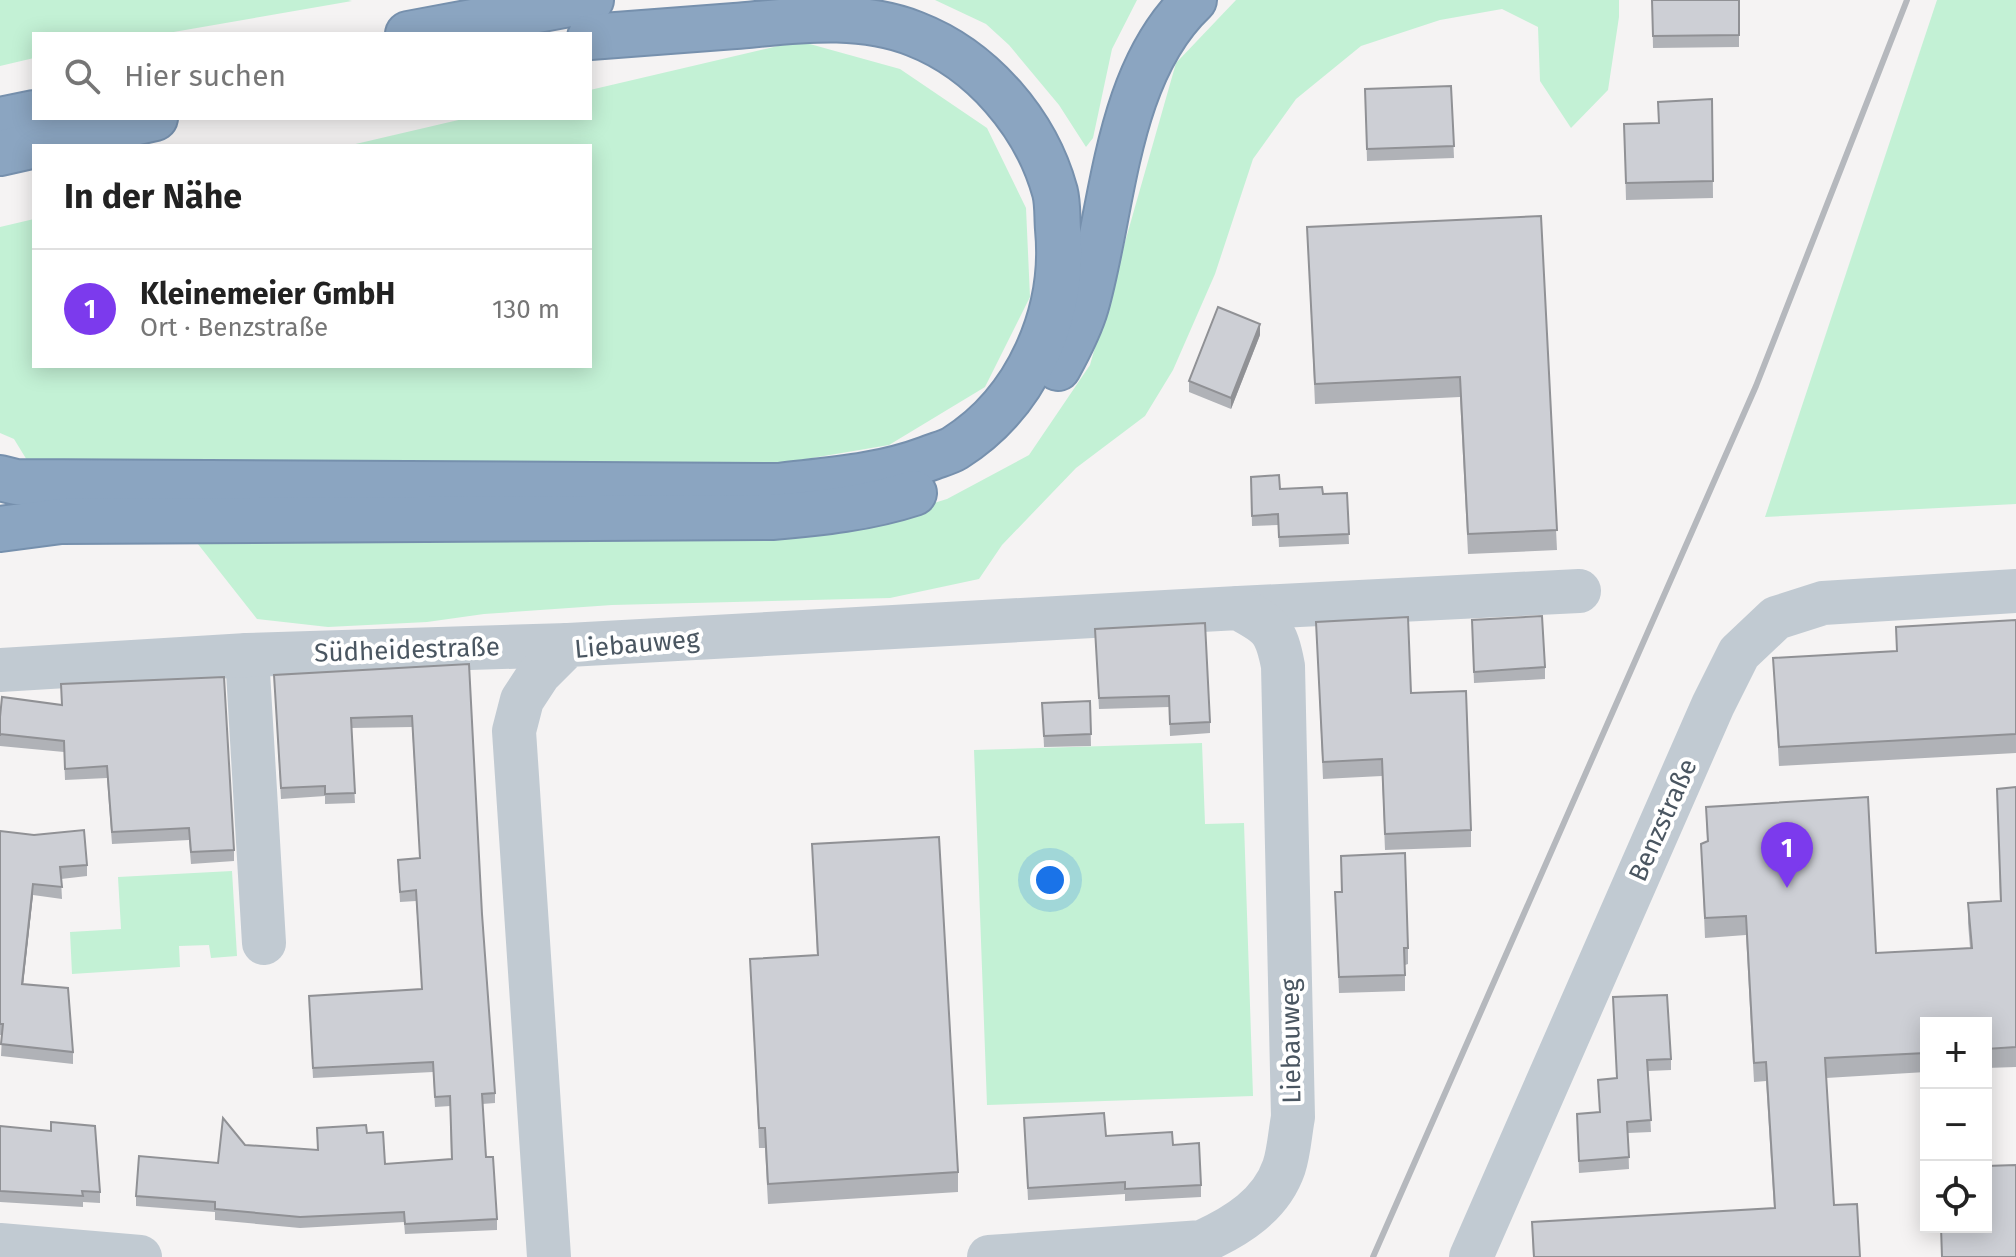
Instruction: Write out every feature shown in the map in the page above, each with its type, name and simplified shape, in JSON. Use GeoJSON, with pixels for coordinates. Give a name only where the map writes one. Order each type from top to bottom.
{"type":"FeatureCollection","features":[{"type":"Feature","properties":{"kind":"highway"},"geometry":{"type":"LineString","coordinates":[[419,32],[591,0]]}},
{"type":"Feature","properties":{"kind":"highway"},"geometry":{"type":"LineString","coordinates":[[579,32],[739,0]]}},
{"type":"Feature","properties":{"kind":"highway"},"geometry":{"type":"LineString","coordinates":[[0,529],[61,521],[772,517],[830,513],[882,504],[921,491],[966,470],[996,449],[1023,423],[1044,395],[1085,309],[1120,151],[1140,83],[1159,43],[1194,0]]}},
{"type":"Feature","properties":{"kind":"highway"},"geometry":{"type":"LineString","coordinates":[[0,478],[16,482],[140,484],[779,486],[868,476],[909,466],[954,449],[987,422],[1017,389],[1044,340],[1057,292],[1060,245],[1055,194],[1035,141],[1009,104],[968,64],[915,34],[852,21],[822,19],[592,37]]}},
{"type":"Feature","properties":{"kind":"highway"},"geometry":{"type":"LineString","coordinates":[[0,120],[32,113]]}},
{"type":"Feature","properties":{"kind":"highway"},"geometry":{"type":"LineString","coordinates":[[40,144],[146,120]]}},
{"type":"Feature","properties":{"kind":"highway"},"geometry":{"type":"LineString","coordinates":[[0,153],[32,146]]}},
{"type":"Feature","properties":{"kind":"street","name":"Liebauweg"},"geometry":{"type":"LineString","coordinates":[[549,1257],[514,731],[522,700],[539,674],[568,645],[1579,591]]}},
{"type":"Feature","properties":{"kind":"street","name":"Benzstraße"},"geometry":{"type":"LineString","coordinates":[[1471,1257],[1707,719],[1739,653],[1776,618],[1823,603],[2016,591]]}},
{"type":"Feature","properties":{"kind":"street","name":"Liebauweg"},"geometry":{"type":"LineString","coordinates":[[989,1257],[1202,1242],[1232,1228],[1264,1203],[1284,1167],[1293,1117],[1283,666],[1278,640],[1263,621],[1238,608]]}},
{"type":"Feature","properties":{"kind":"street","name":"Südheidestraße"},"geometry":{"type":"LineString","coordinates":[[0,670],[247,655],[568,645]]}},
{"type":"Feature","properties":{"kind":"street"},"geometry":{"type":"LineString","coordinates":[[247,655],[264,943]]}},
{"type":"Feature","properties":{"kind":"street"},"geometry":{"type":"LineString","coordinates":[[0,1245],[140,1257]]}},
{"type":"Feature","properties":{"kind":"green space"},"geometry":{"type":"Polygon","coordinates":[[[0,0],[352,1],[174,32],[32,32],[32,58],[0,66],[0,0]]]}},
{"type":"Feature","properties":{"kind":"green space"},"geometry":{"type":"Polygon","coordinates":[[[935,0],[1137,0],[1112,49],[1093,138],[1086,147],[1059,105],[1009,45],[986,24],[935,0]]]}},
{"type":"Feature","properties":{"kind":"green space"},"geometry":{"type":"Polygon","coordinates":[[[1236,0],[1619,0],[1619,17],[1608,90],[1571,128],[1540,81],[1538,27],[1502,9],[1440,20],[1361,46],[1296,99],[1253,159],[1215,274],[1173,370],[1145,416],[1076,468],[1002,545],[979,579],[890,598],[612,605],[484,614],[427,622],[328,627],[257,619],[194,539],[859,526],[947,499],[1029,455],[1090,365],[1176,63],[1236,0]]]}},
{"type":"Feature","properties":{"kind":"green space"},"geometry":{"type":"Polygon","coordinates":[[[1937,0],[2016,0],[2016,504],[1765,517],[1937,0]]]}},
{"type":"Feature","properties":{"kind":"green space"},"geometry":{"type":"Polygon","coordinates":[[[799,41],[900,69],[987,128],[1026,208],[1030,297],[985,387],[889,445],[741,470],[33,470],[14,439],[0,433],[0,227],[32,219],[32,368],[592,368],[592,144],[356,144],[458,120],[592,120],[592,90],[799,41]]]}},
{"type":"Feature","properties":{"kind":"green space"},"geometry":{"type":"Polygon","coordinates":[[[1202,743],[1205,824],[1244,823],[1253,1096],[987,1105],[974,750],[1202,743]]]}},
{"type":"Feature","properties":{"kind":"green space"},"geometry":{"type":"Polygon","coordinates":[[[232,871],[237,956],[211,958],[209,945],[179,946],[180,967],[72,974],[70,932],[121,929],[118,877],[232,871]]]}},
{"type":"Feature","properties":{"kind":"building"},"geometry":{"type":"Polygon","coordinates":[[[1652,0],[1739,0],[1739,35],[1653,36],[1652,0]]]}},
{"type":"Feature","properties":{"kind":"building"},"geometry":{"type":"Polygon","coordinates":[[[1451,86],[1454,146],[1367,149],[1365,89],[1451,86]]]}},
{"type":"Feature","properties":{"kind":"building"},"geometry":{"type":"Polygon","coordinates":[[[1712,99],[1713,181],[1626,183],[1624,124],[1659,123],[1658,102],[1712,99]]]}},
{"type":"Feature","properties":{"kind":"building"},"geometry":{"type":"Polygon","coordinates":[[[1541,216],[1557,530],[1468,534],[1460,377],[1315,384],[1307,227],[1541,216]]]}},
{"type":"Feature","properties":{"kind":"building"},"geometry":{"type":"Polygon","coordinates":[[[1218,307],[1260,324],[1231,398],[1189,381],[1218,307]]]}},
{"type":"Feature","properties":{"kind":"building"},"geometry":{"type":"Polygon","coordinates":[[[1279,475],[1280,489],[1322,487],[1323,494],[1347,493],[1349,534],[1279,537],[1278,514],[1252,516],[1251,477],[1279,475]]]}},
{"type":"Feature","properties":{"kind":"building"},"geometry":{"type":"Polygon","coordinates":[[[1542,616],[1545,667],[1474,672],[1472,620],[1542,616]]]}},
{"type":"Feature","properties":{"kind":"building"},"geometry":{"type":"Polygon","coordinates":[[[1408,617],[1411,693],[1466,691],[1471,830],[1385,834],[1382,759],[1323,762],[1316,622],[1408,617]]]}},
{"type":"Feature","properties":{"kind":"building"},"geometry":{"type":"Polygon","coordinates":[[[2016,620],[2016,734],[1779,747],[1773,658],[1897,651],[1896,627],[2016,620]]]}},
{"type":"Feature","properties":{"kind":"building"},"geometry":{"type":"Polygon","coordinates":[[[1205,623],[1210,722],[1170,724],[1169,696],[1099,698],[1095,629],[1205,623]]]}},
{"type":"Feature","properties":{"kind":"building"},"geometry":{"type":"Polygon","coordinates":[[[469,664],[495,1093],[482,1094],[486,1157],[493,1157],[497,1219],[405,1224],[404,1212],[300,1217],[215,1209],[215,1202],[136,1196],[139,1156],[218,1163],[223,1118],[245,1145],[318,1150],[317,1128],[366,1125],[367,1133],[383,1132],[385,1164],[452,1159],[450,1096],[435,1097],[433,1062],[313,1068],[309,996],[422,989],[416,890],[400,892],[398,860],[420,858],[412,716],[351,718],[355,793],[325,794],[325,786],[281,788],[274,675],[469,664]]]}},
{"type":"Feature","properties":{"kind":"building"},"geometry":{"type":"Polygon","coordinates":[[[224,677],[234,850],[191,852],[189,828],[112,832],[107,766],[65,769],[64,741],[0,734],[2,697],[62,705],[61,684],[224,677]]]}},
{"type":"Feature","properties":{"kind":"building"},"geometry":{"type":"Polygon","coordinates":[[[1090,701],[1091,734],[1044,736],[1042,703],[1090,701]]]}},
{"type":"Feature","properties":{"kind":"building"},"geometry":{"type":"Polygon","coordinates":[[[2016,787],[2016,1047],[1992,1049],[1992,1017],[1920,1017],[1920,1053],[1825,1058],[1834,1205],[1857,1204],[1860,1257],[1534,1257],[1532,1222],[1775,1208],[1766,1062],[1754,1063],[1746,916],[1705,918],[1701,844],[1708,841],[1706,807],[1868,797],[1876,953],[1972,948],[1968,903],[2001,901],[1997,789],[2016,787]]]}},
{"type":"Feature","properties":{"kind":"building"},"geometry":{"type":"Polygon","coordinates":[[[84,830],[87,865],[60,867],[62,887],[33,884],[22,984],[68,988],[73,1052],[1,1044],[0,831],[34,835],[84,830]]]}},
{"type":"Feature","properties":{"kind":"building"},"geometry":{"type":"Polygon","coordinates":[[[939,837],[958,1172],[768,1184],[765,1128],[759,1128],[750,959],[818,955],[812,844],[939,837]]]}},
{"type":"Feature","properties":{"kind":"building"},"geometry":{"type":"Polygon","coordinates":[[[1405,853],[1408,948],[1404,948],[1405,975],[1339,977],[1335,892],[1342,892],[1341,856],[1405,853]]]}},
{"type":"Feature","properties":{"kind":"building"},"geometry":{"type":"Polygon","coordinates":[[[1667,995],[1671,1059],[1647,1060],[1651,1120],[1627,1122],[1629,1157],[1579,1161],[1577,1114],[1600,1112],[1598,1080],[1617,1078],[1613,997],[1667,995]]]}},
{"type":"Feature","properties":{"kind":"building"},"geometry":{"type":"Polygon","coordinates":[[[1104,1113],[1106,1136],[1172,1132],[1173,1145],[1199,1143],[1201,1185],[1125,1189],[1125,1182],[1028,1188],[1024,1118],[1104,1113]]]}},
{"type":"Feature","properties":{"kind":"building"},"geometry":{"type":"Polygon","coordinates":[[[51,1122],[95,1126],[100,1192],[82,1191],[83,1196],[0,1191],[0,1126],[51,1131],[51,1122]]]}},
{"type":"Feature","properties":{"kind":"building"},"geometry":{"type":"Polygon","coordinates":[[[2016,1165],[2016,1257],[1942,1257],[1941,1233],[1992,1233],[1992,1166],[2016,1165]]]}},
{"type":"Feature","properties":{"kind":"railway"},"geometry":{"type":"LineString","coordinates":[[1373,1257],[1756,386],[1907,0]]}},
{"type":"Feature","properties":{"kind":"place","name":"Kleinemeier GmbH"},"geometry":{"type":"Point","coordinates":[1787,888]}}]}
